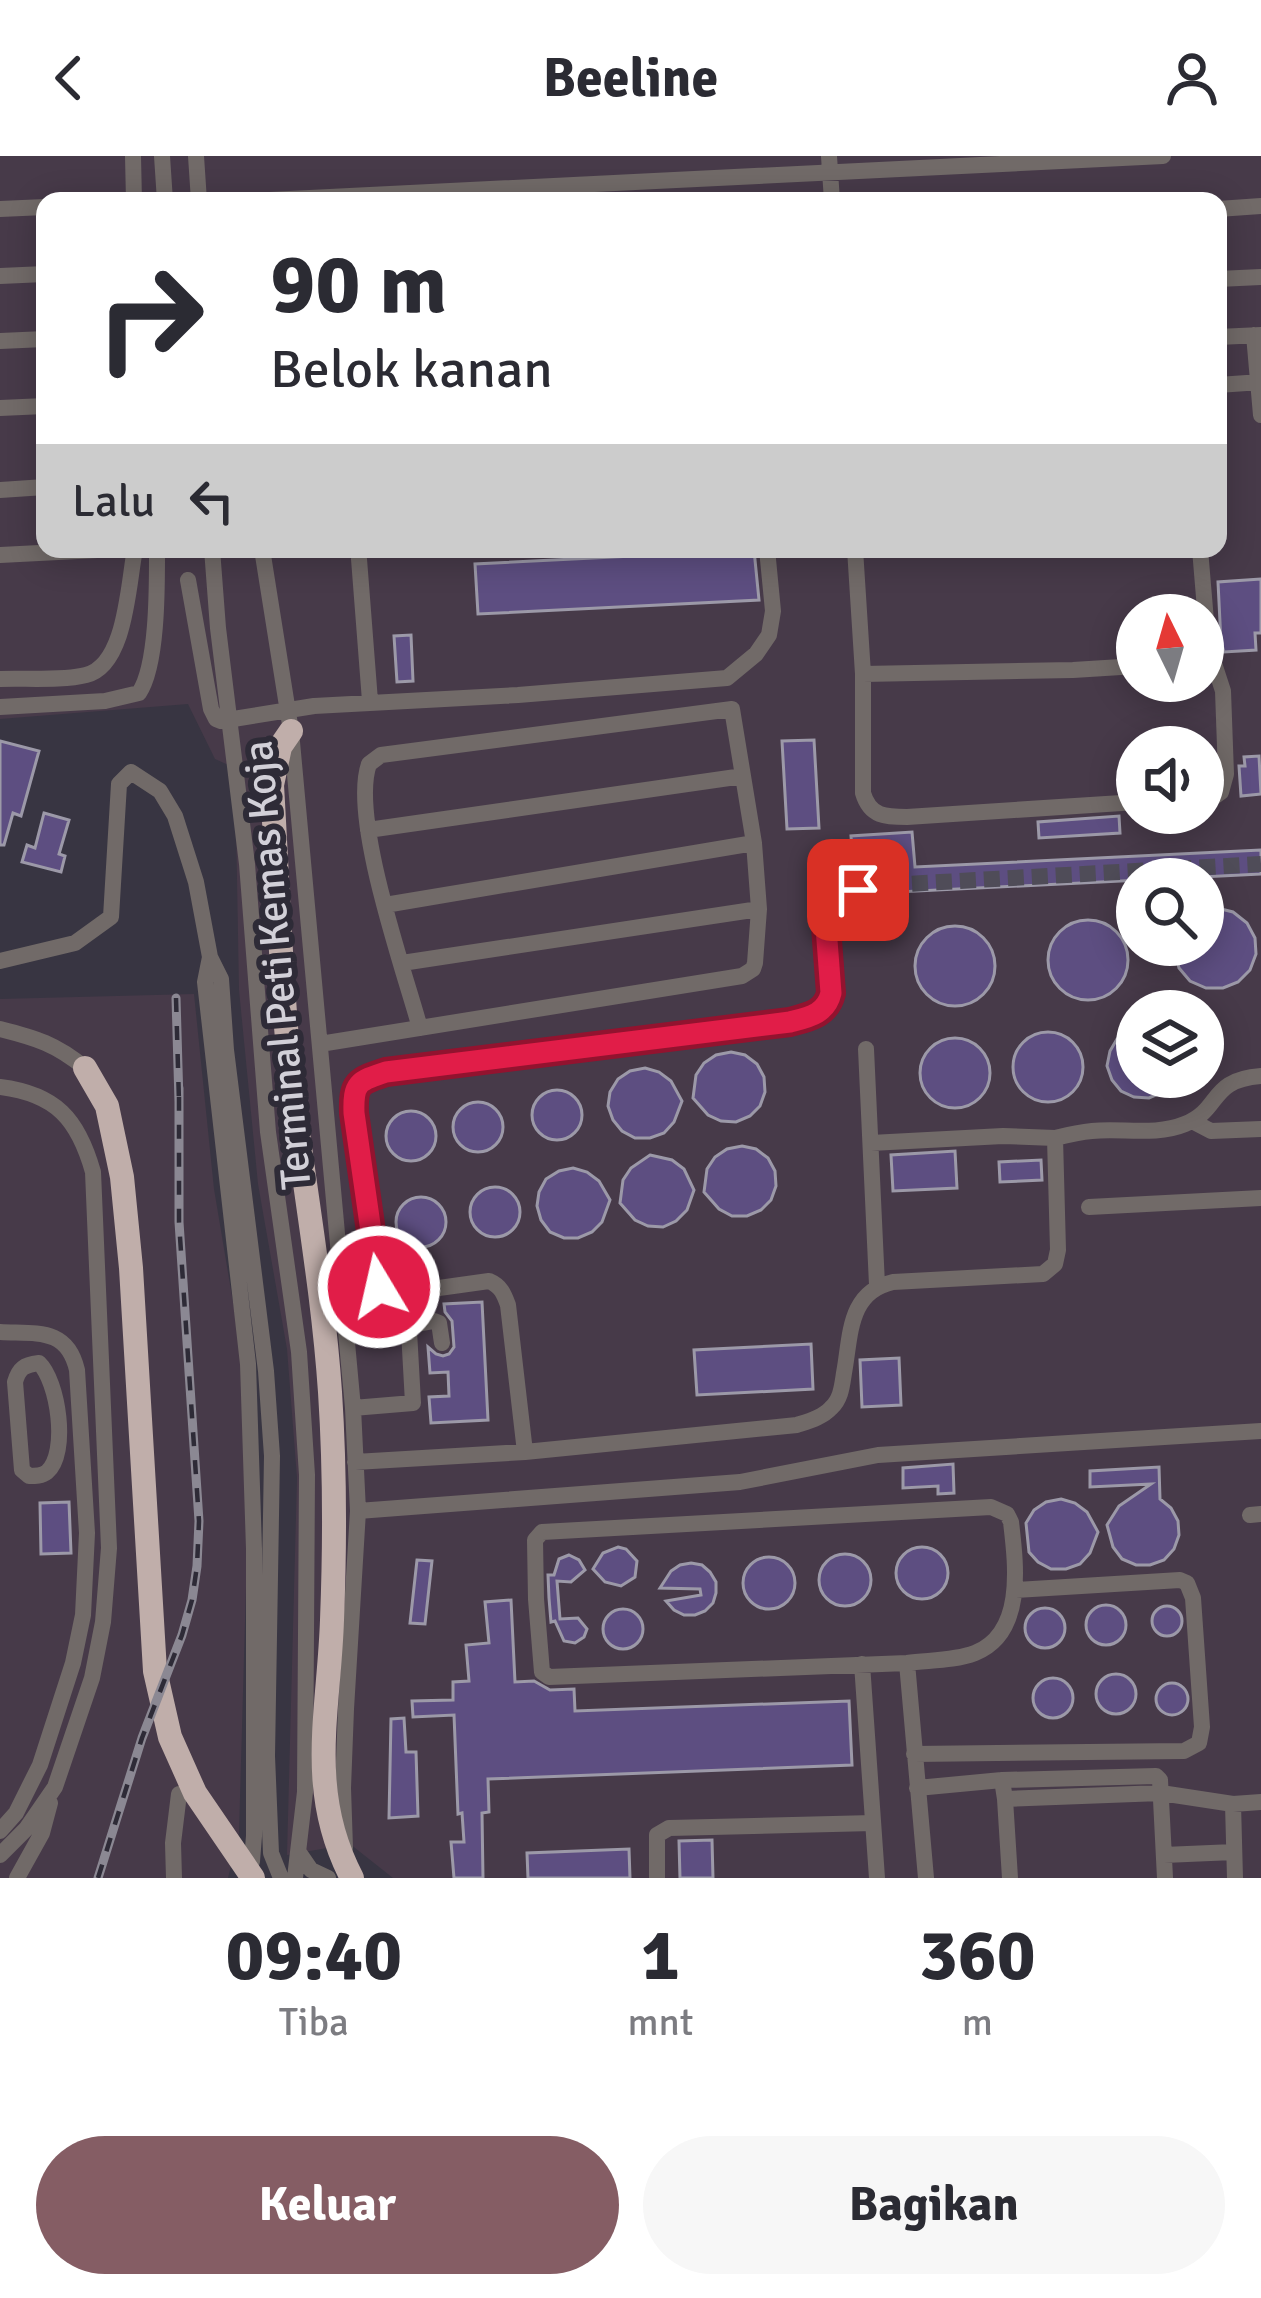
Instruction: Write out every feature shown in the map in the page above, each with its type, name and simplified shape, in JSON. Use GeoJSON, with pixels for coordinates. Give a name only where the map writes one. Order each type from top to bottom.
{"type":"FeatureCollection","features":[{"type":"Feature","properties":{"kind":"highway"},"geometry":{"type":"LineString","coordinates":[[290,720],[272,785],[287,1039],[330,1390],[334,1515],[323,1773],[342,1877]]}},
{"type":"Feature","properties":{"kind":"highway"},"geometry":{"type":"LineString","coordinates":[[85,1067],[107,1106],[122,1177],[155,1670],[170,1737],[195,1792],[250,1878]]}},
{"type":"Feature","properties":{"kind":"street"},"geometry":{"type":"LineString","coordinates":[[133,156],[134,192]]}},
{"type":"Feature","properties":{"kind":"street"},"geometry":{"type":"LineString","coordinates":[[162,156],[164,192]]}},
{"type":"Feature","properties":{"kind":"street"},"geometry":{"type":"LineString","coordinates":[[196,156],[198,192]]}},
{"type":"Feature","properties":{"kind":"street"},"geometry":{"type":"LineString","coordinates":[[390,192],[830,164],[1162,156]]}},
{"type":"Feature","properties":{"kind":"street"},"geometry":{"type":"LineString","coordinates":[[1227,208],[1261,206]]}},
{"type":"Feature","properties":{"kind":"street"},"geometry":{"type":"LineString","coordinates":[[0,209],[36,207]]}},
{"type":"Feature","properties":{"kind":"street"},"geometry":{"type":"LineString","coordinates":[[0,276],[36,274]]}},
{"type":"Feature","properties":{"kind":"street"},"geometry":{"type":"LineString","coordinates":[[1227,279],[1261,277]]}},
{"type":"Feature","properties":{"kind":"street"},"geometry":{"type":"LineString","coordinates":[[1227,337],[1258,335],[1261,415]]}},
{"type":"Feature","properties":{"kind":"street"},"geometry":{"type":"LineString","coordinates":[[0,341],[36,339]]}},
{"type":"Feature","properties":{"kind":"street"},"geometry":{"type":"LineString","coordinates":[[1227,384],[1260,382]]}},
{"type":"Feature","properties":{"kind":"street"},"geometry":{"type":"LineString","coordinates":[[0,408],[36,406]]}},
{"type":"Feature","properties":{"kind":"street"},"geometry":{"type":"LineString","coordinates":[[0,490],[36,488]]}},
{"type":"Feature","properties":{"kind":"street"},"geometry":{"type":"LineString","coordinates":[[0,555],[36,553]]}},
{"type":"Feature","properties":{"kind":"street"},"geometry":{"type":"LineString","coordinates":[[0,679],[86,675],[106,666],[117,648],[133,558]]}},
{"type":"Feature","properties":{"kind":"street"},"geometry":{"type":"LineString","coordinates":[[0,707],[121,699],[139,692],[147,674],[156,609],[157,558]]}},
{"type":"Feature","properties":{"kind":"street","name":"Terminal Peti Kemas Koja"},"geometry":{"type":"LineString","coordinates":[[213,558],[248,864],[268,1132],[299,1352],[307,1475],[305,1792],[295,1878]]}},
{"type":"Feature","properties":{"kind":"street","name":"Terminal Peti Kemas Koja"},"geometry":{"type":"LineString","coordinates":[[263,558],[290,720],[353,1408],[358,1511],[342,1877]]}},
{"type":"Feature","properties":{"kind":"street"},"geometry":{"type":"LineString","coordinates":[[188,580],[216,719],[290,720],[370,701],[727,678],[756,654],[769,634],[773,611],[768,558]]}},
{"type":"Feature","properties":{"kind":"street"},"geometry":{"type":"LineString","coordinates":[[856,558],[866,804],[881,816],[1116,803]]}},
{"type":"Feature","properties":{"kind":"street"},"geometry":{"type":"LineString","coordinates":[[1201,558],[1203,594]]}},
{"type":"Feature","properties":{"kind":"street"},"geometry":{"type":"LineString","coordinates":[[358,559],[370,701]]}},
{"type":"Feature","properties":{"kind":"street"},"geometry":{"type":"LineString","coordinates":[[863,674],[1116,667]]}},
{"type":"Feature","properties":{"kind":"street"},"geometry":{"type":"LineString","coordinates":[[320,1044],[742,976],[753,969],[759,909],[754,843],[727,678]]}},
{"type":"Feature","properties":{"kind":"street"},"geometry":{"type":"LineString","coordinates":[[1223,702],[1224,781]]}},
{"type":"Feature","properties":{"kind":"street"},"geometry":{"type":"LineString","coordinates":[[420,1028],[368,830],[368,764],[381,755],[732,709]]}},
{"type":"Feature","properties":{"kind":"street"},"geometry":{"type":"LineString","coordinates":[[0,961],[75,943],[111,917],[119,784],[131,772],[160,791],[175,816],[196,882],[210,957],[205,982],[239,1220],[263,1550],[271,1852],[280,1878]]}},
{"type":"Feature","properties":{"kind":"street"},"geometry":{"type":"LineString","coordinates":[[368,830],[743,776]]}},
{"type":"Feature","properties":{"kind":"street"},"geometry":{"type":"LineString","coordinates":[[385,905],[754,843]]}},
{"type":"Feature","properties":{"kind":"street"},"geometry":{"type":"LineString","coordinates":[[525,1452],[504,1293],[490,1281],[396,1294],[384,1292],[377,1282],[354,1113],[356,1086],[386,1072],[811,1016],[829,1002],[831,993],[825,914],[831,904],[858,890],[888,885]]}},
{"type":"Feature","properties":{"kind":"street"},"geometry":{"type":"LineString","coordinates":[[402,963],[759,909]]}},
{"type":"Feature","properties":{"kind":"street"},"geometry":{"type":"LineString","coordinates":[[0,1029],[41,1039],[85,1067]]}},
{"type":"Feature","properties":{"kind":"street"},"geometry":{"type":"LineString","coordinates":[[866,1049],[877,1286]]}},
{"type":"Feature","properties":{"kind":"street"},"geometry":{"type":"LineString","coordinates":[[871,1143],[1055,1138],[1089,1131],[1170,1128],[1192,1121],[1226,1085],[1261,1076]]}},
{"type":"Feature","properties":{"kind":"street"},"geometry":{"type":"LineString","coordinates":[[0,1087],[25,1090],[67,1116],[84,1140],[93,1172],[109,1548],[103,1622],[92,1678],[42,1833],[17,1878]]}},
{"type":"Feature","properties":{"kind":"street"},"geometry":{"type":"LineString","coordinates":[[1192,1121],[1211,1131],[1261,1129]]}},
{"type":"Feature","properties":{"kind":"street"},"geometry":{"type":"LineString","coordinates":[[355,1462],[525,1452],[814,1420],[832,1408],[841,1393],[856,1312],[863,1296],[877,1286],[1049,1270],[1058,1250],[1055,1138]]}},
{"type":"Feature","properties":{"kind":"street"},"geometry":{"type":"LineString","coordinates":[[1089,1208],[1261,1198]]}},
{"type":"Feature","properties":{"kind":"street"},"geometry":{"type":"LineString","coordinates":[[353,1408],[420,1402],[409,1331],[412,1325],[434,1321],[439,1323],[442,1343]]}},
{"type":"Feature","properties":{"kind":"street"},"geometry":{"type":"LineString","coordinates":[[0,1332],[58,1338],[74,1357],[86,1533],[83,1615],[73,1663],[40,1765],[16,1813],[0,1831]]}},
{"type":"Feature","properties":{"kind":"street"},"geometry":{"type":"LineString","coordinates":[[26,1364],[39,1364],[48,1372],[59,1430],[50,1469],[43,1475],[29,1476],[22,1470],[7,1393],[26,1364]]}},
{"type":"Feature","properties":{"kind":"street"},"geometry":{"type":"LineString","coordinates":[[358,1511],[740,1482],[878,1455],[1261,1431]]}},
{"type":"Feature","properties":{"kind":"street"},"geometry":{"type":"LineString","coordinates":[[991,1507],[1007,1514],[1011,1522],[1015,1590],[1005,1625],[990,1645],[958,1658],[547,1676],[542,1670],[536,1599],[536,1537],[542,1532],[991,1507]]}},
{"type":"Feature","properties":{"kind":"street"},"geometry":{"type":"LineString","coordinates":[[250,1878],[263,1550]]}},
{"type":"Feature","properties":{"kind":"street"},"geometry":{"type":"LineString","coordinates":[[914,1754],[1184,1750],[1199,1743],[1202,1727],[1193,1598],[1187,1583],[1015,1590]]}},
{"type":"Feature","properties":{"kind":"street"},"geometry":{"type":"LineString","coordinates":[[907,1663],[926,1878]]}},
{"type":"Feature","properties":{"kind":"street"},"geometry":{"type":"LineString","coordinates":[[862,1664],[877,1878]]}},
{"type":"Feature","properties":{"kind":"street"},"geometry":{"type":"LineString","coordinates":[[917,1788],[1002,1780],[1156,1776],[1166,1878]]}},
{"type":"Feature","properties":{"kind":"street"},"geometry":{"type":"LineString","coordinates":[[1002,1780],[1010,1878]]}},
{"type":"Feature","properties":{"kind":"street"},"geometry":{"type":"LineString","coordinates":[[0,1855],[26,1829],[55,1787]]}},
{"type":"Feature","properties":{"kind":"street"},"geometry":{"type":"LineString","coordinates":[[1005,1799],[1161,1793],[1233,1804],[1261,1802]]}},
{"type":"Feature","properties":{"kind":"street"},"geometry":{"type":"LineString","coordinates":[[174,1878],[178,1794]]}},
{"type":"Feature","properties":{"kind":"street"},"geometry":{"type":"LineString","coordinates":[[1233,1804],[1234,1878]]}},
{"type":"Feature","properties":{"kind":"street"},"geometry":{"type":"LineString","coordinates":[[657,1878],[657,1835],[669,1828],[873,1823]]}},
{"type":"Feature","properties":{"kind":"street"},"geometry":{"type":"LineString","coordinates":[[1164,1855],[1234,1852]]}},
{"type":"Feature","properties":{"kind":"street"},"geometry":{"type":"LineString","coordinates":[[300,1854],[311,1870],[342,1877]]}},
{"type":"Feature","properties":{"kind":"shaded area"},"geometry":{"type":"Polygon","coordinates":[[[0,156],[1261,156],[1261,1878],[393,1878],[350,1844],[287,1855],[297,1478],[287,1349],[258,1184],[239,990],[235,768],[215,759],[188,704],[0,719],[0,156]]]}},
{"type":"Feature","properties":{"kind":"shaded area"},"geometry":{"type":"Polygon","coordinates":[[[194,994],[214,1189],[241,1350],[249,1481],[239,1833],[228,1878],[0,1878],[0,999],[194,994]]]}},
{"type":"Feature","properties":{"kind":"building"},"geometry":{"type":"Polygon","coordinates":[[[755,558],[759,600],[478,614],[475,564],[755,558]]]}},
{"type":"Feature","properties":{"kind":"building"},"geometry":{"type":"Polygon","coordinates":[[[1261,579],[1261,633],[1255,633],[1256,650],[1224,652],[1224,594],[1219,594],[1218,582],[1261,579]]]}},
{"type":"Feature","properties":{"kind":"building"},"geometry":{"type":"Polygon","coordinates":[[[411,635],[413,681],[397,682],[394,636],[411,635]]]}},
{"type":"Feature","properties":{"kind":"building"},"geometry":{"type":"Polygon","coordinates":[[[814,740],[819,828],[787,829],[782,741],[814,740]]]}},
{"type":"Feature","properties":{"kind":"building"},"geometry":{"type":"Polygon","coordinates":[[[0,741],[39,751],[21,816],[13,813],[4,845],[0,845],[0,741]]]}},
{"type":"Feature","properties":{"kind":"building"},"geometry":{"type":"Polygon","coordinates":[[[1259,756],[1261,794],[1241,796],[1239,766],[1245,766],[1244,757],[1259,756]]]}},
{"type":"Feature","properties":{"kind":"building"},"geometry":{"type":"Polygon","coordinates":[[[44,813],[69,820],[59,854],[65,856],[61,872],[22,862],[27,845],[35,848],[44,813]]]}},
{"type":"Feature","properties":{"kind":"building"},"geometry":{"type":"Polygon","coordinates":[[[1116,816],[1116,833],[1039,838],[1038,822],[1116,816]]]}},
{"type":"Feature","properties":{"kind":"building"},"geometry":{"type":"Polygon","coordinates":[[[912,832],[915,867],[1261,850],[1261,874],[1224,876],[1224,858],[1116,858],[1116,881],[898,892],[900,882],[891,873],[858,877],[851,836],[912,832]]]}},
{"type":"Feature","properties":{"kind":"building"},"geometry":{"type":"Polygon","coordinates":[[[1224,910],[1247,923],[1255,938],[1250,970],[1223,988],[1190,981],[1179,968],[1224,966],[1224,910]]]}},
{"type":"Feature","properties":{"kind":"building"},"geometry":{"type":"Polygon","coordinates":[[[1073,923],[1103,923],[1116,932],[1116,966],[1127,966],[1125,975],[1103,997],[1073,997],[1051,975],[1051,945],[1073,923]]]}},
{"type":"Feature","properties":{"kind":"building"},"geometry":{"type":"Polygon","coordinates":[[[955,926],[983,938],[995,966],[983,994],[955,1006],[927,994],[915,966],[927,938],[955,926]]]}},
{"type":"Feature","properties":{"kind":"building"},"geometry":{"type":"Polygon","coordinates":[[[1048,1032],[1073,1042],[1083,1067],[1073,1092],[1048,1102],[1023,1092],[1013,1067],[1023,1042],[1048,1032]]]}},
{"type":"Feature","properties":{"kind":"building"},"geometry":{"type":"Polygon","coordinates":[[[955,1038],[980,1048],[990,1073],[980,1098],[955,1108],[930,1098],[920,1073],[930,1048],[955,1038]]]}},
{"type":"Feature","properties":{"kind":"building"},"geometry":{"type":"Polygon","coordinates":[[[1116,1041],[1116,1085],[1107,1066],[1116,1041]]]}},
{"type":"Feature","properties":{"kind":"building"},"geometry":{"type":"Polygon","coordinates":[[[731,1052],[757,1064],[764,1077],[760,1106],[736,1122],[708,1115],[693,1098],[696,1075],[704,1063],[731,1052]]]}},
{"type":"Feature","properties":{"kind":"building"},"geometry":{"type":"Polygon","coordinates":[[[645,1068],[671,1081],[682,1101],[664,1133],[635,1138],[613,1120],[610,1092],[618,1079],[645,1068]]]}},
{"type":"Feature","properties":{"kind":"building"},"geometry":{"type":"Polygon","coordinates":[[[557,1090],[575,1097],[582,1115],[575,1133],[557,1140],[539,1133],[532,1115],[539,1097],[557,1090]]]}},
{"type":"Feature","properties":{"kind":"building"},"geometry":{"type":"Polygon","coordinates":[[[478,1102],[496,1109],[503,1127],[496,1145],[478,1152],[460,1145],[453,1127],[460,1109],[478,1102]]]}},
{"type":"Feature","properties":{"kind":"building"},"geometry":{"type":"Polygon","coordinates":[[[411,1111],[429,1118],[436,1136],[429,1154],[411,1161],[393,1154],[386,1136],[393,1118],[411,1111]]]}},
{"type":"Feature","properties":{"kind":"building"},"geometry":{"type":"Polygon","coordinates":[[[742,1146],[768,1158],[776,1186],[761,1210],[732,1216],[704,1192],[707,1169],[727,1149],[742,1146]]]}},
{"type":"Feature","properties":{"kind":"building"},"geometry":{"type":"Polygon","coordinates":[[[955,1151],[957,1188],[893,1191],[891,1155],[955,1151]]]}},
{"type":"Feature","properties":{"kind":"building"},"geometry":{"type":"Polygon","coordinates":[[[650,1155],[672,1160],[684,1169],[694,1190],[687,1210],[663,1227],[635,1220],[620,1203],[623,1180],[650,1155]]]}},
{"type":"Feature","properties":{"kind":"building"},"geometry":{"type":"Polygon","coordinates":[[[1041,1160],[1042,1180],[1000,1182],[999,1162],[1041,1160]]]}},
{"type":"Feature","properties":{"kind":"building"},"geometry":{"type":"Polygon","coordinates":[[[573,1168],[599,1181],[610,1200],[602,1222],[592,1232],[564,1238],[550,1232],[537,1206],[546,1179],[573,1168]]]}},
{"type":"Feature","properties":{"kind":"building"},"geometry":{"type":"Polygon","coordinates":[[[495,1187],[513,1194],[520,1212],[513,1230],[495,1237],[477,1230],[470,1212],[477,1194],[495,1187]]]}},
{"type":"Feature","properties":{"kind":"building"},"geometry":{"type":"Polygon","coordinates":[[[421,1197],[439,1204],[446,1222],[439,1240],[421,1247],[403,1240],[396,1222],[403,1204],[421,1197]]]}},
{"type":"Feature","properties":{"kind":"building"},"geometry":{"type":"Polygon","coordinates":[[[482,1302],[488,1420],[431,1423],[429,1397],[449,1396],[448,1372],[430,1373],[428,1347],[443,1356],[454,1347],[452,1321],[444,1304],[482,1302]]]}},
{"type":"Feature","properties":{"kind":"building"},"geometry":{"type":"Polygon","coordinates":[[[811,1344],[813,1389],[697,1395],[694,1350],[811,1344]]]}},
{"type":"Feature","properties":{"kind":"building"},"geometry":{"type":"Polygon","coordinates":[[[899,1358],[901,1405],[862,1407],[860,1360],[899,1358]]]}},
{"type":"Feature","properties":{"kind":"building"},"geometry":{"type":"Polygon","coordinates":[[[953,1464],[954,1493],[938,1494],[938,1486],[903,1488],[903,1468],[953,1464]]]}},
{"type":"Feature","properties":{"kind":"building"},"geometry":{"type":"Polygon","coordinates":[[[1159,1467],[1160,1499],[1178,1521],[1179,1535],[1164,1560],[1136,1565],[1122,1559],[1113,1547],[1107,1525],[1119,1506],[1151,1484],[1090,1487],[1090,1471],[1159,1467]]]}},
{"type":"Feature","properties":{"kind":"building"},"geometry":{"type":"Polygon","coordinates":[[[1061,1499],[1087,1512],[1098,1532],[1080,1564],[1051,1569],[1029,1552],[1026,1523],[1034,1510],[1061,1499]]]}},
{"type":"Feature","properties":{"kind":"building"},"geometry":{"type":"Polygon","coordinates":[[[69,1502],[71,1553],[41,1554],[40,1503],[69,1502]]]}},
{"type":"Feature","properties":{"kind":"building"},"geometry":{"type":"Polygon","coordinates":[[[618,1547],[637,1561],[635,1577],[621,1586],[605,1582],[593,1569],[603,1553],[618,1547]]]}},
{"type":"Feature","properties":{"kind":"building"},"geometry":{"type":"Polygon","coordinates":[[[922,1547],[940,1555],[948,1573],[940,1591],[922,1599],[904,1591],[896,1573],[904,1555],[922,1547]]]}},
{"type":"Feature","properties":{"kind":"building"},"geometry":{"type":"Polygon","coordinates":[[[845,1554],[863,1562],[871,1580],[863,1598],[845,1606],[827,1598],[819,1580],[827,1562],[845,1554]]]}},
{"type":"Feature","properties":{"kind":"building"},"geometry":{"type":"Polygon","coordinates":[[[569,1555],[585,1570],[571,1582],[557,1581],[560,1619],[578,1618],[587,1629],[575,1643],[564,1641],[555,1621],[551,1622],[549,1598],[548,1575],[554,1575],[559,1559],[569,1555]]]}},
{"type":"Feature","properties":{"kind":"building"},"geometry":{"type":"Polygon","coordinates":[[[769,1557],[787,1565],[795,1583],[787,1601],[769,1609],[751,1601],[743,1583],[751,1565],[769,1557]]]}},
{"type":"Feature","properties":{"kind":"building"},"geometry":{"type":"Polygon","coordinates":[[[417,1560],[432,1561],[425,1624],[410,1623],[417,1560]]]}},
{"type":"Feature","properties":{"kind":"building"},"geometry":{"type":"Polygon","coordinates":[[[691,1563],[710,1572],[716,1593],[705,1611],[684,1615],[666,1601],[701,1595],[700,1589],[660,1588],[671,1571],[691,1563]]]}},
{"type":"Feature","properties":{"kind":"building"},"geometry":{"type":"Polygon","coordinates":[[[511,1600],[515,1682],[534,1681],[550,1690],[574,1689],[575,1711],[849,1701],[852,1765],[488,1779],[489,1812],[482,1813],[483,1878],[454,1878],[451,1842],[464,1842],[462,1813],[458,1814],[454,1715],[413,1717],[412,1701],[453,1700],[453,1682],[469,1681],[466,1645],[489,1643],[485,1602],[511,1600]]]}},
{"type":"Feature","properties":{"kind":"building"},"geometry":{"type":"Polygon","coordinates":[[[1106,1605],[1120,1611],[1126,1625],[1120,1639],[1106,1645],[1092,1639],[1086,1625],[1092,1611],[1106,1605]]]}},
{"type":"Feature","properties":{"kind":"building"},"geometry":{"type":"Polygon","coordinates":[[[1167,1606],[1178,1610],[1182,1621],[1178,1632],[1167,1636],[1156,1632],[1152,1621],[1156,1610],[1167,1606]]]}},
{"type":"Feature","properties":{"kind":"building"},"geometry":{"type":"Polygon","coordinates":[[[1045,1608],[1059,1614],[1065,1628],[1059,1642],[1045,1648],[1031,1642],[1025,1628],[1031,1614],[1045,1608]]]}},
{"type":"Feature","properties":{"kind":"building"},"geometry":{"type":"Polygon","coordinates":[[[623,1609],[637,1615],[643,1629],[637,1643],[623,1649],[609,1643],[603,1629],[609,1615],[623,1609]]]}},
{"type":"Feature","properties":{"kind":"building"},"geometry":{"type":"Polygon","coordinates":[[[1116,1674],[1130,1680],[1136,1694],[1130,1708],[1116,1714],[1102,1708],[1096,1694],[1102,1680],[1116,1674]]]}},
{"type":"Feature","properties":{"kind":"building"},"geometry":{"type":"Polygon","coordinates":[[[1053,1678],[1067,1684],[1073,1698],[1067,1712],[1053,1718],[1039,1712],[1033,1698],[1039,1684],[1053,1678]]]}},
{"type":"Feature","properties":{"kind":"building"},"geometry":{"type":"Polygon","coordinates":[[[1172,1683],[1183,1688],[1188,1699],[1183,1710],[1172,1715],[1161,1710],[1156,1699],[1161,1688],[1172,1683]]]}},
{"type":"Feature","properties":{"kind":"building"},"geometry":{"type":"Polygon","coordinates":[[[404,1718],[406,1752],[416,1752],[418,1816],[389,1818],[391,1719],[404,1718]]]}},
{"type":"Feature","properties":{"kind":"building"},"geometry":{"type":"Polygon","coordinates":[[[712,1840],[713,1878],[680,1878],[679,1841],[712,1840]]]}},
{"type":"Feature","properties":{"kind":"building"},"geometry":{"type":"Polygon","coordinates":[[[629,1849],[630,1878],[528,1878],[527,1853],[629,1849]]]}},
{"type":"Feature","properties":{"kind":"tunnel"},"geometry":{"type":"LineString","coordinates":[[888,885],[1261,864]]}},
{"type":"Feature","properties":{"kind":"railway"},"geometry":{"type":"LineString","coordinates":[[176,998],[179,1102]]}},
{"type":"Feature","properties":{"kind":"railway"},"geometry":{"type":"LineString","coordinates":[[98,1878],[142,1738],[182,1635],[197,1566],[199,1521],[179,1222],[179,1088]]}},
{"type":"Feature","properties":{"kind":"route"},"geometry":{"type":"LineString","coordinates":[[379,1287],[354,1113],[353,1096],[364,1079],[386,1072],[811,1016],[829,1002],[831,993],[825,914],[840,897],[858,890]]}}]}
